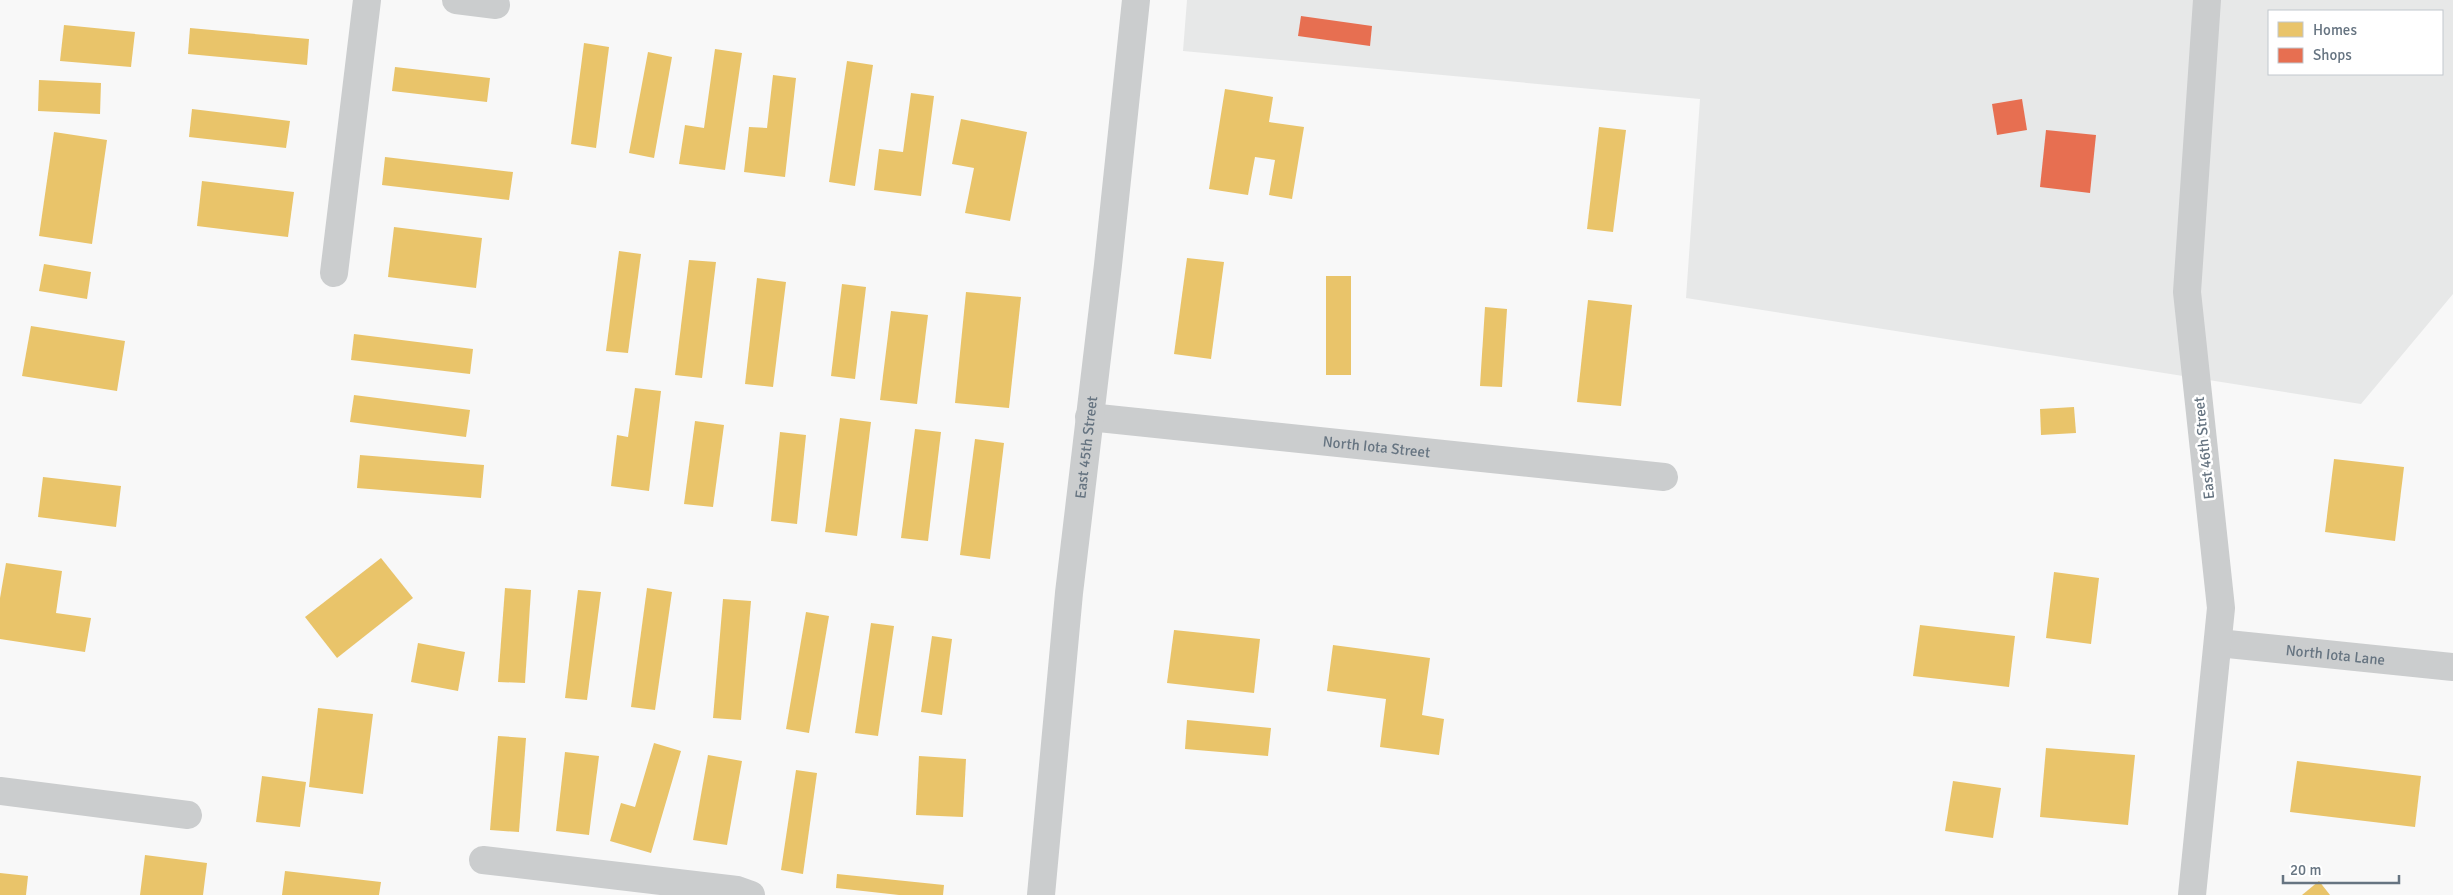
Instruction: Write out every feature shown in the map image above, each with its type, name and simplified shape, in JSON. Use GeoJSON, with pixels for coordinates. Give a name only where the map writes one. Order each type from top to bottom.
{"type":"FeatureCollection","features":[{"type":"Feature","properties":{"kind":"street"},"geometry":{"type":"LineString","coordinates":[[334,273],[367,0]]}},
{"type":"Feature","properties":{"kind":"street"},"geometry":{"type":"LineString","coordinates":[[456,0],[496,5]]}},
{"type":"Feature","properties":{"kind":"street","name":"East 45th Street"},"geometry":{"type":"LineString","coordinates":[[1040,895],[1069,593],[1136,0]]}},
{"type":"Feature","properties":{"kind":"street","name":"East 46th Street"},"geometry":{"type":"LineString","coordinates":[[2192,895],[2221,608],[2187,292],[2207,0]]}},
{"type":"Feature","properties":{"kind":"street","name":"North Iota Street"},"geometry":{"type":"LineString","coordinates":[[1089,417],[1664,477]]}},
{"type":"Feature","properties":{"kind":"street","name":"North Iota Lane"},"geometry":{"type":"LineString","coordinates":[[2218,642],[2453,667]]}},
{"type":"Feature","properties":{"kind":"street"},"geometry":{"type":"LineString","coordinates":[[0,791],[188,815]]}},
{"type":"Feature","properties":{"kind":"street"},"geometry":{"type":"LineString","coordinates":[[483,860],[736,890],[752,895]]}},
{"type":"Feature","properties":{"kind":"shaded area"},"geometry":{"type":"Polygon","coordinates":[[[1187,0],[2453,0],[2453,294],[2361,404],[1686,298],[1700,99],[1183,51],[1187,0]]]}},
{"type":"Feature","properties":{"kind":"building: Homes"},"geometry":{"type":"Polygon","coordinates":[[[64,25],[135,32],[131,67],[60,61],[64,25]]]}},
{"type":"Feature","properties":{"kind":"building: Homes"},"geometry":{"type":"Polygon","coordinates":[[[190,28],[309,39],[307,65],[188,54],[190,28]]]}},
{"type":"Feature","properties":{"kind":"building: Homes"},"geometry":{"type":"Polygon","coordinates":[[[584,43],[609,47],[596,148],[571,144],[584,43]]]}},
{"type":"Feature","properties":{"kind":"building: Homes"},"geometry":{"type":"Polygon","coordinates":[[[715,49],[742,53],[725,170],[679,164],[685,125],[704,128],[715,49]]]}},
{"type":"Feature","properties":{"kind":"building: Homes"},"geometry":{"type":"Polygon","coordinates":[[[648,52],[672,57],[654,158],[629,153],[648,52]]]}},
{"type":"Feature","properties":{"kind":"building: Homes"},"geometry":{"type":"Polygon","coordinates":[[[847,61],[873,65],[855,186],[829,182],[847,61]]]}},
{"type":"Feature","properties":{"kind":"building: Homes"},"geometry":{"type":"Polygon","coordinates":[[[395,67],[490,78],[487,102],[392,91],[395,67]]]}},
{"type":"Feature","properties":{"kind":"building: Homes"},"geometry":{"type":"Polygon","coordinates":[[[773,75],[796,78],[785,177],[744,172],[749,127],[767,128],[773,75]]]}},
{"type":"Feature","properties":{"kind":"building: Homes"},"geometry":{"type":"Polygon","coordinates":[[[39,80],[101,83],[100,114],[38,111],[39,80]]]}},
{"type":"Feature","properties":{"kind":"building: Homes"},"geometry":{"type":"Polygon","coordinates":[[[1225,89],[1273,97],[1269,122],[1304,127],[1292,199],[1269,195],[1275,160],[1255,157],[1248,195],[1209,189],[1225,89]]]}},
{"type":"Feature","properties":{"kind":"building: Homes"},"geometry":{"type":"Polygon","coordinates":[[[911,93],[934,96],[921,196],[874,190],[879,149],[903,152],[911,93]]]}},
{"type":"Feature","properties":{"kind":"building: Homes"},"geometry":{"type":"Polygon","coordinates":[[[192,109],[290,121],[286,148],[189,137],[192,109]]]}},
{"type":"Feature","properties":{"kind":"building: Homes"},"geometry":{"type":"Polygon","coordinates":[[[961,119],[1027,132],[1010,221],[965,213],[974,168],[952,164],[961,119]]]}},
{"type":"Feature","properties":{"kind":"building: Homes"},"geometry":{"type":"Polygon","coordinates":[[[1599,127],[1626,130],[1613,232],[1587,229],[1599,127]]]}},
{"type":"Feature","properties":{"kind":"building: Homes"},"geometry":{"type":"Polygon","coordinates":[[[54,132],[107,140],[92,244],[39,236],[54,132]]]}},
{"type":"Feature","properties":{"kind":"building: Homes"},"geometry":{"type":"Polygon","coordinates":[[[385,157],[513,172],[509,200],[382,185],[385,157]]]}},
{"type":"Feature","properties":{"kind":"building: Homes"},"geometry":{"type":"Polygon","coordinates":[[[202,181],[294,192],[288,237],[197,226],[202,181]]]}},
{"type":"Feature","properties":{"kind":"building: Homes"},"geometry":{"type":"Polygon","coordinates":[[[394,227],[482,238],[476,288],[388,277],[394,227]]]}},
{"type":"Feature","properties":{"kind":"building: Homes"},"geometry":{"type":"Polygon","coordinates":[[[619,251],[641,254],[628,353],[606,351],[619,251]]]}},
{"type":"Feature","properties":{"kind":"building: Homes"},"geometry":{"type":"Polygon","coordinates":[[[1187,258],[1224,262],[1211,359],[1174,354],[1187,258]]]}},
{"type":"Feature","properties":{"kind":"building: Homes"},"geometry":{"type":"Polygon","coordinates":[[[689,260],[716,262],[702,378],[675,375],[689,260]]]}},
{"type":"Feature","properties":{"kind":"building: Homes"},"geometry":{"type":"Polygon","coordinates":[[[44,264],[91,272],[87,299],[39,291],[44,264]]]}},
{"type":"Feature","properties":{"kind":"building: Homes"},"geometry":{"type":"Polygon","coordinates":[[[1326,276],[1351,276],[1351,375],[1326,375],[1326,276]]]}},
{"type":"Feature","properties":{"kind":"building: Homes"},"geometry":{"type":"Polygon","coordinates":[[[757,278],[786,282],[773,387],[745,384],[757,278]]]}},
{"type":"Feature","properties":{"kind":"building: Homes"},"geometry":{"type":"Polygon","coordinates":[[[842,284],[866,287],[855,379],[831,376],[842,284]]]}},
{"type":"Feature","properties":{"kind":"building: Homes"},"geometry":{"type":"Polygon","coordinates":[[[966,292],[1021,297],[1009,408],[955,403],[966,292]]]}},
{"type":"Feature","properties":{"kind":"building: Homes"},"geometry":{"type":"Polygon","coordinates":[[[1588,300],[1632,305],[1621,406],[1577,402],[1588,300]]]}},
{"type":"Feature","properties":{"kind":"building: Homes"},"geometry":{"type":"Polygon","coordinates":[[[1485,307],[1507,309],[1502,387],[1480,386],[1485,307]]]}},
{"type":"Feature","properties":{"kind":"building: Homes"},"geometry":{"type":"Polygon","coordinates":[[[891,311],[928,315],[917,404],[880,400],[891,311]]]}},
{"type":"Feature","properties":{"kind":"building: Homes"},"geometry":{"type":"Polygon","coordinates":[[[31,326],[125,341],[117,391],[22,376],[31,326]]]}},
{"type":"Feature","properties":{"kind":"building: Homes"},"geometry":{"type":"Polygon","coordinates":[[[354,334],[473,349],[470,374],[351,360],[354,334]]]}},
{"type":"Feature","properties":{"kind":"building: Homes"},"geometry":{"type":"Polygon","coordinates":[[[635,388],[661,391],[649,491],[611,486],[617,435],[628,437],[635,388]]]}},
{"type":"Feature","properties":{"kind":"building: Homes"},"geometry":{"type":"Polygon","coordinates":[[[354,395],[470,410],[466,437],[350,422],[354,395]]]}},
{"type":"Feature","properties":{"kind":"building: Homes"},"geometry":{"type":"Polygon","coordinates":[[[2074,407],[2076,433],[2041,435],[2040,409],[2074,407]]]}},
{"type":"Feature","properties":{"kind":"building: Homes"},"geometry":{"type":"Polygon","coordinates":[[[840,418],[871,422],[857,536],[825,532],[840,418]]]}},
{"type":"Feature","properties":{"kind":"building: Homes"},"geometry":{"type":"Polygon","coordinates":[[[695,421],[724,425],[713,507],[684,504],[695,421]]]}},
{"type":"Feature","properties":{"kind":"building: Homes"},"geometry":{"type":"Polygon","coordinates":[[[915,429],[941,432],[928,541],[901,538],[915,429]]]}},
{"type":"Feature","properties":{"kind":"building: Homes"},"geometry":{"type":"Polygon","coordinates":[[[780,432],[806,435],[797,524],[771,521],[780,432]]]}},
{"type":"Feature","properties":{"kind":"building: Homes"},"geometry":{"type":"Polygon","coordinates":[[[975,439],[1004,443],[990,559],[960,555],[975,439]]]}},
{"type":"Feature","properties":{"kind":"building: Homes"},"geometry":{"type":"Polygon","coordinates":[[[360,455],[484,465],[481,498],[357,488],[360,455]]]}},
{"type":"Feature","properties":{"kind":"building: Homes"},"geometry":{"type":"Polygon","coordinates":[[[2334,459],[2404,467],[2395,541],[2325,532],[2334,459]]]}},
{"type":"Feature","properties":{"kind":"building: Homes"},"geometry":{"type":"Polygon","coordinates":[[[43,477],[121,486],[116,527],[38,517],[43,477]]]}},
{"type":"Feature","properties":{"kind":"building: Homes"},"geometry":{"type":"Polygon","coordinates":[[[381,558],[413,598],[337,658],[305,617],[381,558]]]}},
{"type":"Feature","properties":{"kind":"building: Homes"},"geometry":{"type":"Polygon","coordinates":[[[6,563],[62,571],[56,613],[91,618],[85,652],[0,639],[0,598],[6,563]]]}},
{"type":"Feature","properties":{"kind":"building: Homes"},"geometry":{"type":"Polygon","coordinates":[[[2054,572],[2099,578],[2091,644],[2046,638],[2054,572]]]}},
{"type":"Feature","properties":{"kind":"building: Homes"},"geometry":{"type":"Polygon","coordinates":[[[505,588],[531,590],[525,683],[498,682],[505,588]]]}},
{"type":"Feature","properties":{"kind":"building: Homes"},"geometry":{"type":"Polygon","coordinates":[[[647,588],[672,592],[655,710],[631,707],[647,588]]]}},
{"type":"Feature","properties":{"kind":"building: Homes"},"geometry":{"type":"Polygon","coordinates":[[[578,590],[601,592],[587,700],[565,698],[578,590]]]}},
{"type":"Feature","properties":{"kind":"building: Homes"},"geometry":{"type":"Polygon","coordinates":[[[723,599],[751,601],[741,720],[713,718],[723,599]]]}},
{"type":"Feature","properties":{"kind":"building: Homes"},"geometry":{"type":"Polygon","coordinates":[[[806,612],[829,616],[809,733],[786,729],[806,612]]]}},
{"type":"Feature","properties":{"kind":"building: Homes"},"geometry":{"type":"Polygon","coordinates":[[[871,623],[894,626],[878,736],[855,733],[871,623]]]}},
{"type":"Feature","properties":{"kind":"building: Homes"},"geometry":{"type":"Polygon","coordinates":[[[1920,625],[2015,636],[2009,687],[1913,676],[1920,625]]]}},
{"type":"Feature","properties":{"kind":"building: Homes"},"geometry":{"type":"Polygon","coordinates":[[[1174,630],[1260,639],[1254,693],[1167,683],[1174,630]]]}},
{"type":"Feature","properties":{"kind":"building: Homes"},"geometry":{"type":"Polygon","coordinates":[[[932,636],[952,639],[942,715],[921,712],[932,636]]]}},
{"type":"Feature","properties":{"kind":"building: Homes"},"geometry":{"type":"Polygon","coordinates":[[[418,643],[465,652],[458,691],[411,682],[418,643]]]}},
{"type":"Feature","properties":{"kind":"building: Homes"},"geometry":{"type":"Polygon","coordinates":[[[1333,645],[1430,658],[1422,715],[1444,719],[1439,755],[1380,747],[1386,699],[1327,691],[1333,645]]]}},
{"type":"Feature","properties":{"kind":"building: Homes"},"geometry":{"type":"Polygon","coordinates":[[[318,708],[373,714],[363,794],[309,787],[318,708]]]}},
{"type":"Feature","properties":{"kind":"building: Homes"},"geometry":{"type":"Polygon","coordinates":[[[1187,720],[1271,728],[1268,756],[1185,749],[1187,720]]]}},
{"type":"Feature","properties":{"kind":"building: Homes"},"geometry":{"type":"Polygon","coordinates":[[[498,736],[526,738],[519,832],[490,830],[498,736]]]}},
{"type":"Feature","properties":{"kind":"building: Homes"},"geometry":{"type":"Polygon","coordinates":[[[654,743],[681,751],[651,853],[610,841],[621,803],[635,807],[654,743]]]}},
{"type":"Feature","properties":{"kind":"building: Homes"},"geometry":{"type":"Polygon","coordinates":[[[2046,748],[2135,755],[2128,825],[2040,817],[2046,748]]]}},
{"type":"Feature","properties":{"kind":"building: Homes"},"geometry":{"type":"Polygon","coordinates":[[[565,752],[599,756],[589,835],[556,831],[565,752]]]}},
{"type":"Feature","properties":{"kind":"building: Homes"},"geometry":{"type":"Polygon","coordinates":[[[708,755],[742,761],[727,845],[693,840],[708,755]]]}},
{"type":"Feature","properties":{"kind":"building: Homes"},"geometry":{"type":"Polygon","coordinates":[[[919,756],[966,759],[963,817],[916,815],[919,756]]]}},
{"type":"Feature","properties":{"kind":"building: Homes"},"geometry":{"type":"Polygon","coordinates":[[[2297,761],[2421,776],[2415,827],[2290,812],[2297,761]]]}},
{"type":"Feature","properties":{"kind":"building: Homes"},"geometry":{"type":"Polygon","coordinates":[[[796,770],[817,773],[803,874],[781,870],[796,770]]]}},
{"type":"Feature","properties":{"kind":"building: Homes"},"geometry":{"type":"Polygon","coordinates":[[[262,776],[306,782],[300,827],[256,822],[262,776]]]}},
{"type":"Feature","properties":{"kind":"building: Homes"},"geometry":{"type":"Polygon","coordinates":[[[1953,781],[2001,788],[1993,838],[1945,831],[1953,781]]]}},
{"type":"Feature","properties":{"kind":"building: Homes"},"geometry":{"type":"Polygon","coordinates":[[[145,855],[207,863],[203,895],[140,895],[145,855]]]}},
{"type":"Feature","properties":{"kind":"building: Homes"},"geometry":{"type":"Polygon","coordinates":[[[285,871],[381,882],[379,895],[282,895],[285,871]]]}},
{"type":"Feature","properties":{"kind":"building: Homes"},"geometry":{"type":"Polygon","coordinates":[[[0,873],[28,876],[26,895],[0,895],[0,873]]]}},
{"type":"Feature","properties":{"kind":"building: Homes"},"geometry":{"type":"Polygon","coordinates":[[[837,874],[944,885],[943,895],[899,895],[836,888],[837,874]]]}},
{"type":"Feature","properties":{"kind":"building: Homes"},"geometry":{"type":"Polygon","coordinates":[[[2319,881],[2330,895],[2302,895],[2319,881]]]}},
{"type":"Feature","properties":{"kind":"building: Shops"},"geometry":{"type":"Polygon","coordinates":[[[1301,16],[1372,26],[1370,46],[1298,36],[1301,16]]]}},
{"type":"Feature","properties":{"kind":"building: Shops"},"geometry":{"type":"Polygon","coordinates":[[[2022,99],[2027,130],[1997,135],[1992,104],[2022,99]]]}},
{"type":"Feature","properties":{"kind":"building: Shops"},"geometry":{"type":"Polygon","coordinates":[[[2046,130],[2096,135],[2090,193],[2040,187],[2046,130]]]}}]}
